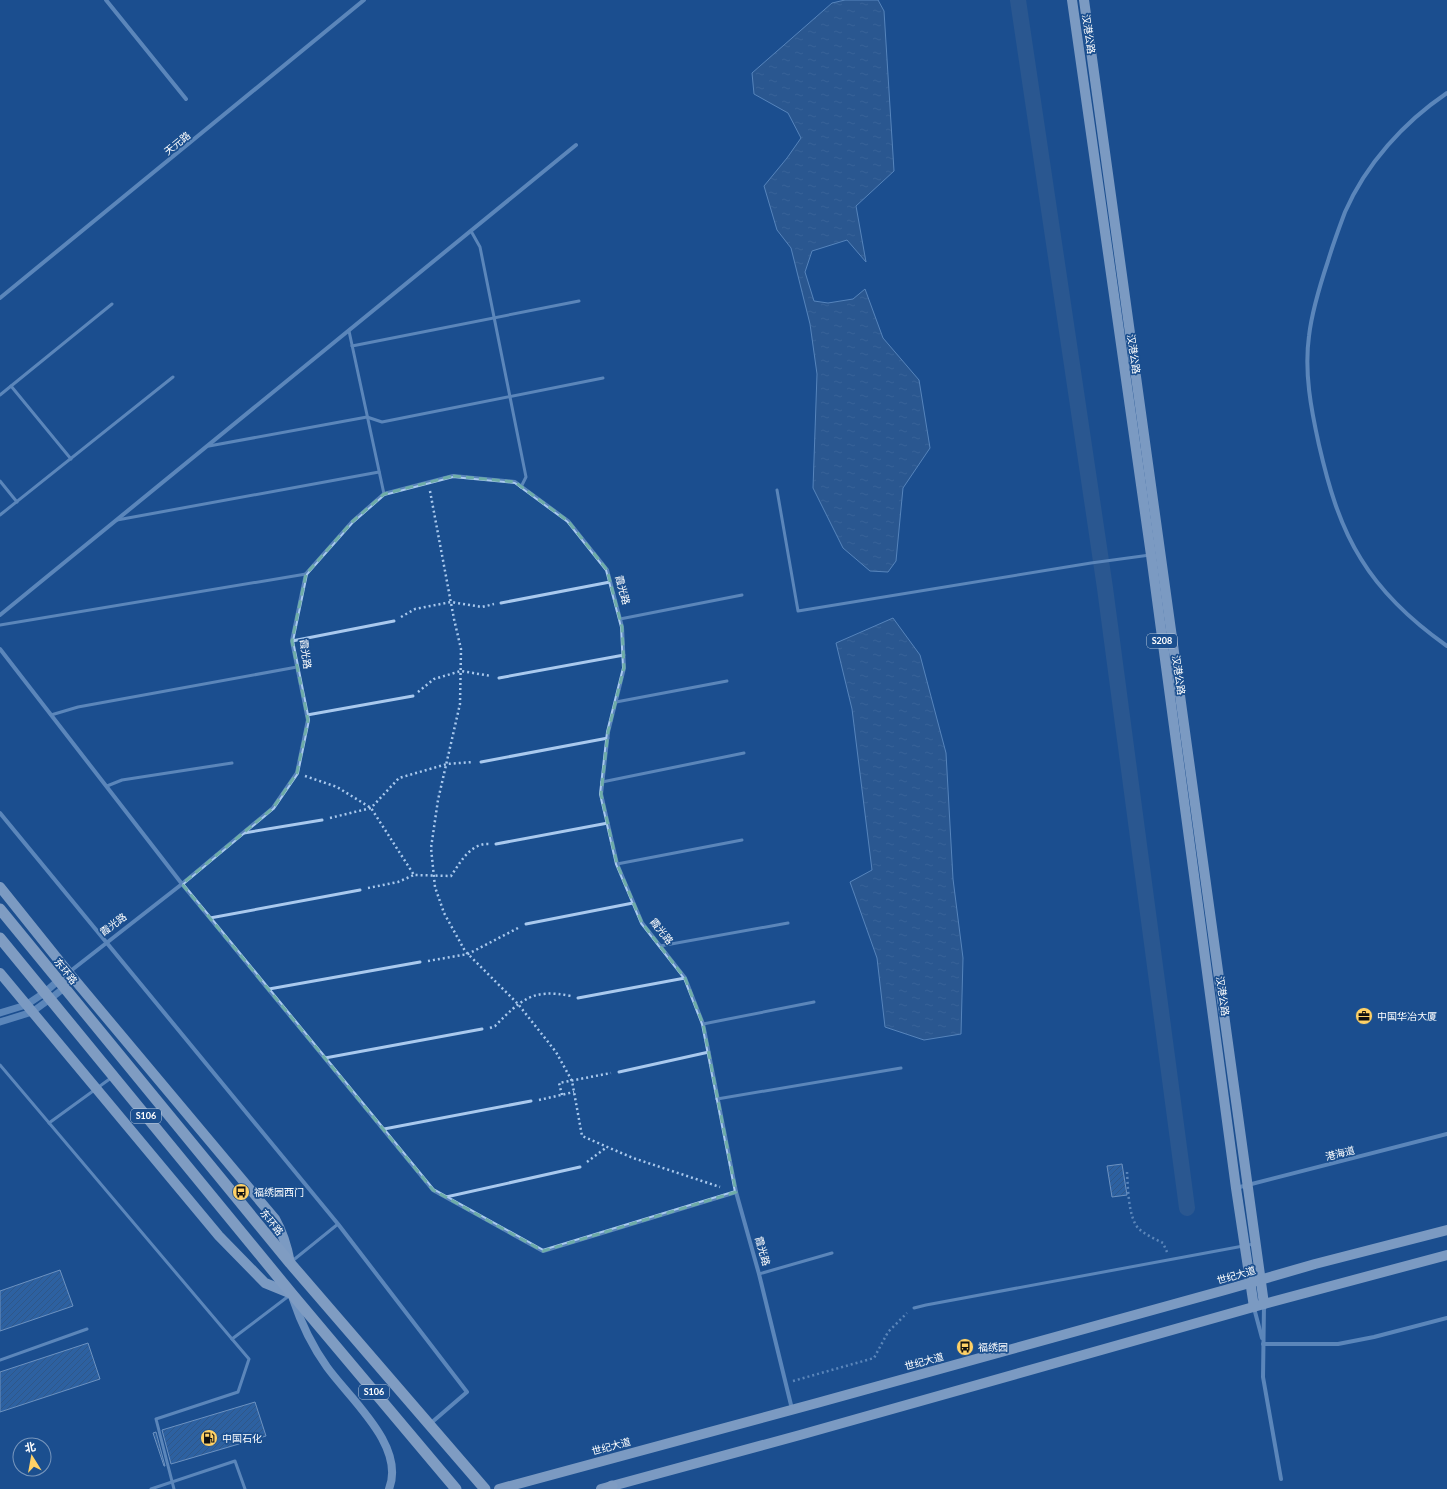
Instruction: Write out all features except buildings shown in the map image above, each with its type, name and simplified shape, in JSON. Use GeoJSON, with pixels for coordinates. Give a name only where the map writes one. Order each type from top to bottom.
{"type":"FeatureCollection","features":[{"type":"Feature","properties":{"kind":"highway","name":"东环路"},"geometry":{"type":"LineString","coordinates":[[0,909],[290,1263],[485,1489]]}},
{"type":"Feature","properties":{"kind":"highway","name":"S106"},"geometry":{"type":"LineString","coordinates":[[0,938],[292,1294],[456,1489]]}},
{"type":"Feature","properties":{"kind":"main road","name":"汉港公路"},"geometry":{"type":"LineString","coordinates":[[1072,0],[1151,555],[1236,1188],[1254,1307]]}},
{"type":"Feature","properties":{"kind":"main road","name":"汉港公路"},"geometry":{"type":"LineString","coordinates":[[1084,0],[1264,1304]]}},
{"type":"Feature","properties":{"kind":"main road"},"geometry":{"type":"LineString","coordinates":[[0,887],[69,973],[275,1219],[282,1231],[290,1263]]}},
{"type":"Feature","properties":{"kind":"main road"},"geometry":{"type":"LineString","coordinates":[[0,973],[214,1230],[265,1283],[292,1294],[298,1314],[316,1351],[327,1368],[375,1427],[385,1443],[390,1456],[392,1471],[392,1480],[389,1489]]}},
{"type":"Feature","properties":{"kind":"main road","name":"世纪大道"},"geometry":{"type":"LineString","coordinates":[[499,1489],[793,1410],[1315,1264],[1447,1230]]}},
{"type":"Feature","properties":{"kind":"main road"},"geometry":{"type":"LineString","coordinates":[[607,1488],[1264,1304],[1447,1255]]}},
{"type":"Feature","properties":{"kind":"street"},"geometry":{"type":"LineString","coordinates":[[106,0],[186,99]]}},
{"type":"Feature","properties":{"kind":"street","name":"天元路"},"geometry":{"type":"LineString","coordinates":[[0,298],[364,0]]}},
{"type":"Feature","properties":{"kind":"street"},"geometry":{"type":"LineString","coordinates":[[1447,93],[1426,109],[1396,136],[1378,158],[1358,187],[1346,211],[1326,266],[1309,336],[1308,367],[1313,420],[1324,467],[1332,496],[1350,541],[1362,561],[1390,597],[1423,629],[1447,646]]}},
{"type":"Feature","properties":{"kind":"street"},"geometry":{"type":"LineString","coordinates":[[0,615],[576,145]]}},
{"type":"Feature","properties":{"kind":"street","name":"霞光路"},"geometry":{"type":"LineString","coordinates":[[69,973],[182,884],[273,808],[297,773],[308,720],[292,641],[306,574],[352,522],[384,494],[453,476],[514,482],[568,520],[607,570],[622,627],[624,668],[608,738],[601,794],[617,864],[633,903],[642,923],[685,978],[703,1024],[716,1099],[736,1192],[759,1274],[793,1410]]}},
{"type":"Feature","properties":{"kind":"street"},"geometry":{"type":"LineString","coordinates":[[0,649],[182,884],[433,1190],[543,1251],[736,1192]]}},
{"type":"Feature","properties":{"kind":"street"},"geometry":{"type":"LineString","coordinates":[[0,813],[338,1224],[466,1392],[429,1424]]}},
{"type":"Feature","properties":{"kind":"street"},"geometry":{"type":"LineString","coordinates":[[0,1022],[29,1008],[47,996],[61,984],[69,973]]}},
{"type":"Feature","properties":{"kind":"street"},"geometry":{"type":"LineString","coordinates":[[0,1013],[29,1008]]}},
{"type":"Feature","properties":{"kind":"street","name":"港海道"},"geometry":{"type":"LineString","coordinates":[[1236,1188],[1447,1134]]}},
{"type":"Feature","properties":{"kind":"street"},"geometry":{"type":"LineString","coordinates":[[1264,1304],[1263,1377],[1281,1479]]}},
{"type":"Feature","properties":{"kind":"street"},"geometry":{"type":"LineString","coordinates":[[1254,1307],[1264,1344]]}},
{"type":"Feature","properties":{"kind":"street"},"geometry":{"type":"LineString","coordinates":[[1264,1344],[1338,1344],[1374,1337],[1447,1318]]}},
{"type":"Feature","properties":{"kind":"lane"},"geometry":{"type":"LineString","coordinates":[[471,231],[480,247],[526,477],[521,487]]}},
{"type":"Feature","properties":{"kind":"lane"},"geometry":{"type":"LineString","coordinates":[[352,346],[579,301]]}},
{"type":"Feature","properties":{"kind":"lane"},"geometry":{"type":"LineString","coordinates":[[0,395],[112,304]]}},
{"type":"Feature","properties":{"kind":"lane"},"geometry":{"type":"LineString","coordinates":[[349,330],[384,494]]}},
{"type":"Feature","properties":{"kind":"lane"},"geometry":{"type":"LineString","coordinates":[[0,515],[173,377]]}},
{"type":"Feature","properties":{"kind":"lane"},"geometry":{"type":"LineString","coordinates":[[209,446],[368,417],[382,422],[603,378]]}},
{"type":"Feature","properties":{"kind":"lane"},"geometry":{"type":"LineString","coordinates":[[11,386],[71,459]]}},
{"type":"Feature","properties":{"kind":"lane"},"geometry":{"type":"LineString","coordinates":[[116,520],[379,472]]}},
{"type":"Feature","properties":{"kind":"lane"},"geometry":{"type":"LineString","coordinates":[[0,481],[17,502]]}},
{"type":"Feature","properties":{"kind":"lane"},"geometry":{"type":"LineString","coordinates":[[777,490],[798,611],[1109,560],[1161,554]]}},
{"type":"Feature","properties":{"kind":"lane"},"geometry":{"type":"LineString","coordinates":[[0,625],[306,574]]}},
{"type":"Feature","properties":{"kind":"lane"},"geometry":{"type":"LineString","coordinates":[[501,603],[610,582]]}},
{"type":"Feature","properties":{"kind":"lane"},"geometry":{"type":"LineString","coordinates":[[620,619],[742,595]]}},
{"type":"Feature","properties":{"kind":"lane"},"geometry":{"type":"LineString","coordinates":[[292,641],[394,622]]}},
{"type":"Feature","properties":{"kind":"lane"},"geometry":{"type":"LineString","coordinates":[[500,678],[624,655]]}},
{"type":"Feature","properties":{"kind":"lane"},"geometry":{"type":"LineString","coordinates":[[51,715],[78,708],[297,667]]}},
{"type":"Feature","properties":{"kind":"lane"},"geometry":{"type":"LineString","coordinates":[[616,702],[727,681]]}},
{"type":"Feature","properties":{"kind":"lane"},"geometry":{"type":"LineString","coordinates":[[307,715],[413,696]]}},
{"type":"Feature","properties":{"kind":"lane"},"geometry":{"type":"LineString","coordinates":[[481,762],[608,738]]}},
{"type":"Feature","properties":{"kind":"lane"},"geometry":{"type":"LineString","coordinates":[[602,782],[744,753]]}},
{"type":"Feature","properties":{"kind":"lane"},"geometry":{"type":"LineString","coordinates":[[107,786],[122,780],[232,763]]}},
{"type":"Feature","properties":{"kind":"lane"},"geometry":{"type":"LineString","coordinates":[[244,833],[322,820]]}},
{"type":"Feature","properties":{"kind":"lane"},"geometry":{"type":"LineString","coordinates":[[496,844],[608,823]]}},
{"type":"Feature","properties":{"kind":"lane"},"geometry":{"type":"LineString","coordinates":[[617,864],[742,840]]}},
{"type":"Feature","properties":{"kind":"lane"},"geometry":{"type":"LineString","coordinates":[[210,918],[360,890]]}},
{"type":"Feature","properties":{"kind":"lane"},"geometry":{"type":"LineString","coordinates":[[526,924],[633,903]]}},
{"type":"Feature","properties":{"kind":"lane"},"geometry":{"type":"LineString","coordinates":[[660,946],[788,922]]}},
{"type":"Feature","properties":{"kind":"lane"},"geometry":{"type":"LineString","coordinates":[[269,989],[420,962]]}},
{"type":"Feature","properties":{"kind":"lane"},"geometry":{"type":"LineString","coordinates":[[578,998],[685,978]]}},
{"type":"Feature","properties":{"kind":"lane"},"geometry":{"type":"LineString","coordinates":[[703,1024],[814,1002]]}},
{"type":"Feature","properties":{"kind":"lane"},"geometry":{"type":"LineString","coordinates":[[325,1058],[482,1029]]}},
{"type":"Feature","properties":{"kind":"lane"},"geometry":{"type":"LineString","coordinates":[[619,1072],[709,1052]]}},
{"type":"Feature","properties":{"kind":"lane"},"geometry":{"type":"LineString","coordinates":[[0,1065],[249,1359],[238,1392],[156,1419],[174,1489]]}},
{"type":"Feature","properties":{"kind":"lane"},"geometry":{"type":"LineString","coordinates":[[716,1099],[900,1068]]}},
{"type":"Feature","properties":{"kind":"lane"},"geometry":{"type":"LineString","coordinates":[[49,1123],[114,1076]]}},
{"type":"Feature","properties":{"kind":"lane"},"geometry":{"type":"LineString","coordinates":[[384,1129],[531,1101]]}},
{"type":"Feature","properties":{"kind":"lane"},"geometry":{"type":"LineString","coordinates":[[446,1197],[580,1167]]}},
{"type":"Feature","properties":{"kind":"lane"},"geometry":{"type":"LineString","coordinates":[[290,1263],[338,1224]]}},
{"type":"Feature","properties":{"kind":"lane"},"geometry":{"type":"LineString","coordinates":[[914,1308],[1256,1244]]}},
{"type":"Feature","properties":{"kind":"lane"},"geometry":{"type":"LineString","coordinates":[[759,1274],[832,1253]]}},
{"type":"Feature","properties":{"kind":"lane"},"geometry":{"type":"LineString","coordinates":[[232,1339],[292,1294]]}},
{"type":"Feature","properties":{"kind":"lane"},"geometry":{"type":"LineString","coordinates":[[0,1360],[87,1329]]}},
{"type":"Feature","properties":{"kind":"lane"},"geometry":{"type":"LineString","coordinates":[[151,1489],[235,1460],[245,1489]]}},
{"type":"Feature","properties":{"kind":"path"},"geometry":{"type":"LineString","coordinates":[[429,482],[461,649],[460,704],[438,800],[430,848],[435,887],[444,913],[468,954],[518,1004],[556,1052],[572,1081],[582,1136],[633,1158],[736,1192]]}},
{"type":"Feature","properties":{"kind":"path"},"geometry":{"type":"LineString","coordinates":[[394,622],[415,609],[451,602],[482,607],[501,603]]}},
{"type":"Feature","properties":{"kind":"path"},"geometry":{"type":"LineString","coordinates":[[413,696],[434,680],[461,671],[500,678]]}},
{"type":"Feature","properties":{"kind":"path"},"geometry":{"type":"LineString","coordinates":[[322,820],[371,808],[399,778],[447,764],[481,762]]}},
{"type":"Feature","properties":{"kind":"path"},"geometry":{"type":"LineString","coordinates":[[297,773],[337,787],[371,808],[414,875]]}},
{"type":"Feature","properties":{"kind":"path"},"geometry":{"type":"LineString","coordinates":[[360,890],[398,882],[414,875],[451,876],[469,852],[482,843],[496,844]]}},
{"type":"Feature","properties":{"kind":"path"},"geometry":{"type":"LineString","coordinates":[[420,962],[468,954],[526,924]]}},
{"type":"Feature","properties":{"kind":"path"},"geometry":{"type":"LineString","coordinates":[[482,1029],[495,1026],[518,1004],[537,994],[557,993],[578,998]]}},
{"type":"Feature","properties":{"kind":"path"},"geometry":{"type":"LineString","coordinates":[[562,1095],[559,1083],[619,1072]]}},
{"type":"Feature","properties":{"kind":"path"},"geometry":{"type":"LineString","coordinates":[[531,1101],[574,1092]]}},
{"type":"Feature","properties":{"kind":"path"},"geometry":{"type":"LineString","coordinates":[[580,1167],[608,1147]]}},
{"type":"Feature","properties":{"kind":"path"},"geometry":{"type":"LineString","coordinates":[[1126,1172],[1132,1219],[1138,1228],[1147,1235],[1163,1242],[1170,1259]]}},
{"type":"Feature","properties":{"kind":"path"},"geometry":{"type":"LineString","coordinates":[[787,1383],[874,1358],[888,1332],[906,1313],[914,1308]]}},
{"type":"Feature","properties":{"kind":"highlighted area"},"geometry":{"type":"Polygon","coordinates":[[[453,476],[515,482],[568,521],[607,570],[622,627],[624,668],[608,732],[601,794],[617,864],[642,923],[685,978],[703,1024],[736,1192],[543,1251],[433,1190],[182,884],[273,808],[297,773],[308,720],[292,641],[306,574],[352,522],[384,494],[453,476]]]}},
{"type":"Feature","properties":{"kind":"water"},"geometry":{"type":"Polygon","coordinates":[[[845,0],[878,0],[884,11],[894,171],[856,206],[866,262],[847,240],[812,251],[805,272],[814,301],[828,303],[853,299],[865,289],[883,338],[919,380],[930,448],[903,488],[896,561],[888,572],[870,571],[843,548],[813,488],[817,374],[810,324],[791,248],[777,230],[764,186],[801,138],[788,113],[754,94],[752,73],[832,3],[845,0]]]}},
{"type":"Feature","properties":{"kind":"water"},"geometry":{"type":"Polygon","coordinates":[[[893,618],[920,655],[946,753],[953,879],[963,958],[961,1034],[924,1040],[885,1027],[877,958],[850,882],[872,870],[852,709],[836,643],[893,618]]]}},
{"type":"Feature","properties":{"kind":"waterway"},"geometry":{"type":"LineString","coordinates":[[1018,0],[1105,588],[1187,1208]]}},
{"type":"Feature","properties":{"kind":"place","name":"中国华冶大厦"},"geometry":{"type":"Point","coordinates":[1364,1016]}},
{"type":"Feature","properties":{"kind":"place","name":"福绣园西门"},"geometry":{"type":"Point","coordinates":[241,1192]}},
{"type":"Feature","properties":{"kind":"place","name":"福绣园"},"geometry":{"type":"Point","coordinates":[965,1347]}},
{"type":"Feature","properties":{"kind":"place","name":"中国石化"},"geometry":{"type":"Point","coordinates":[209,1438]}}]}
